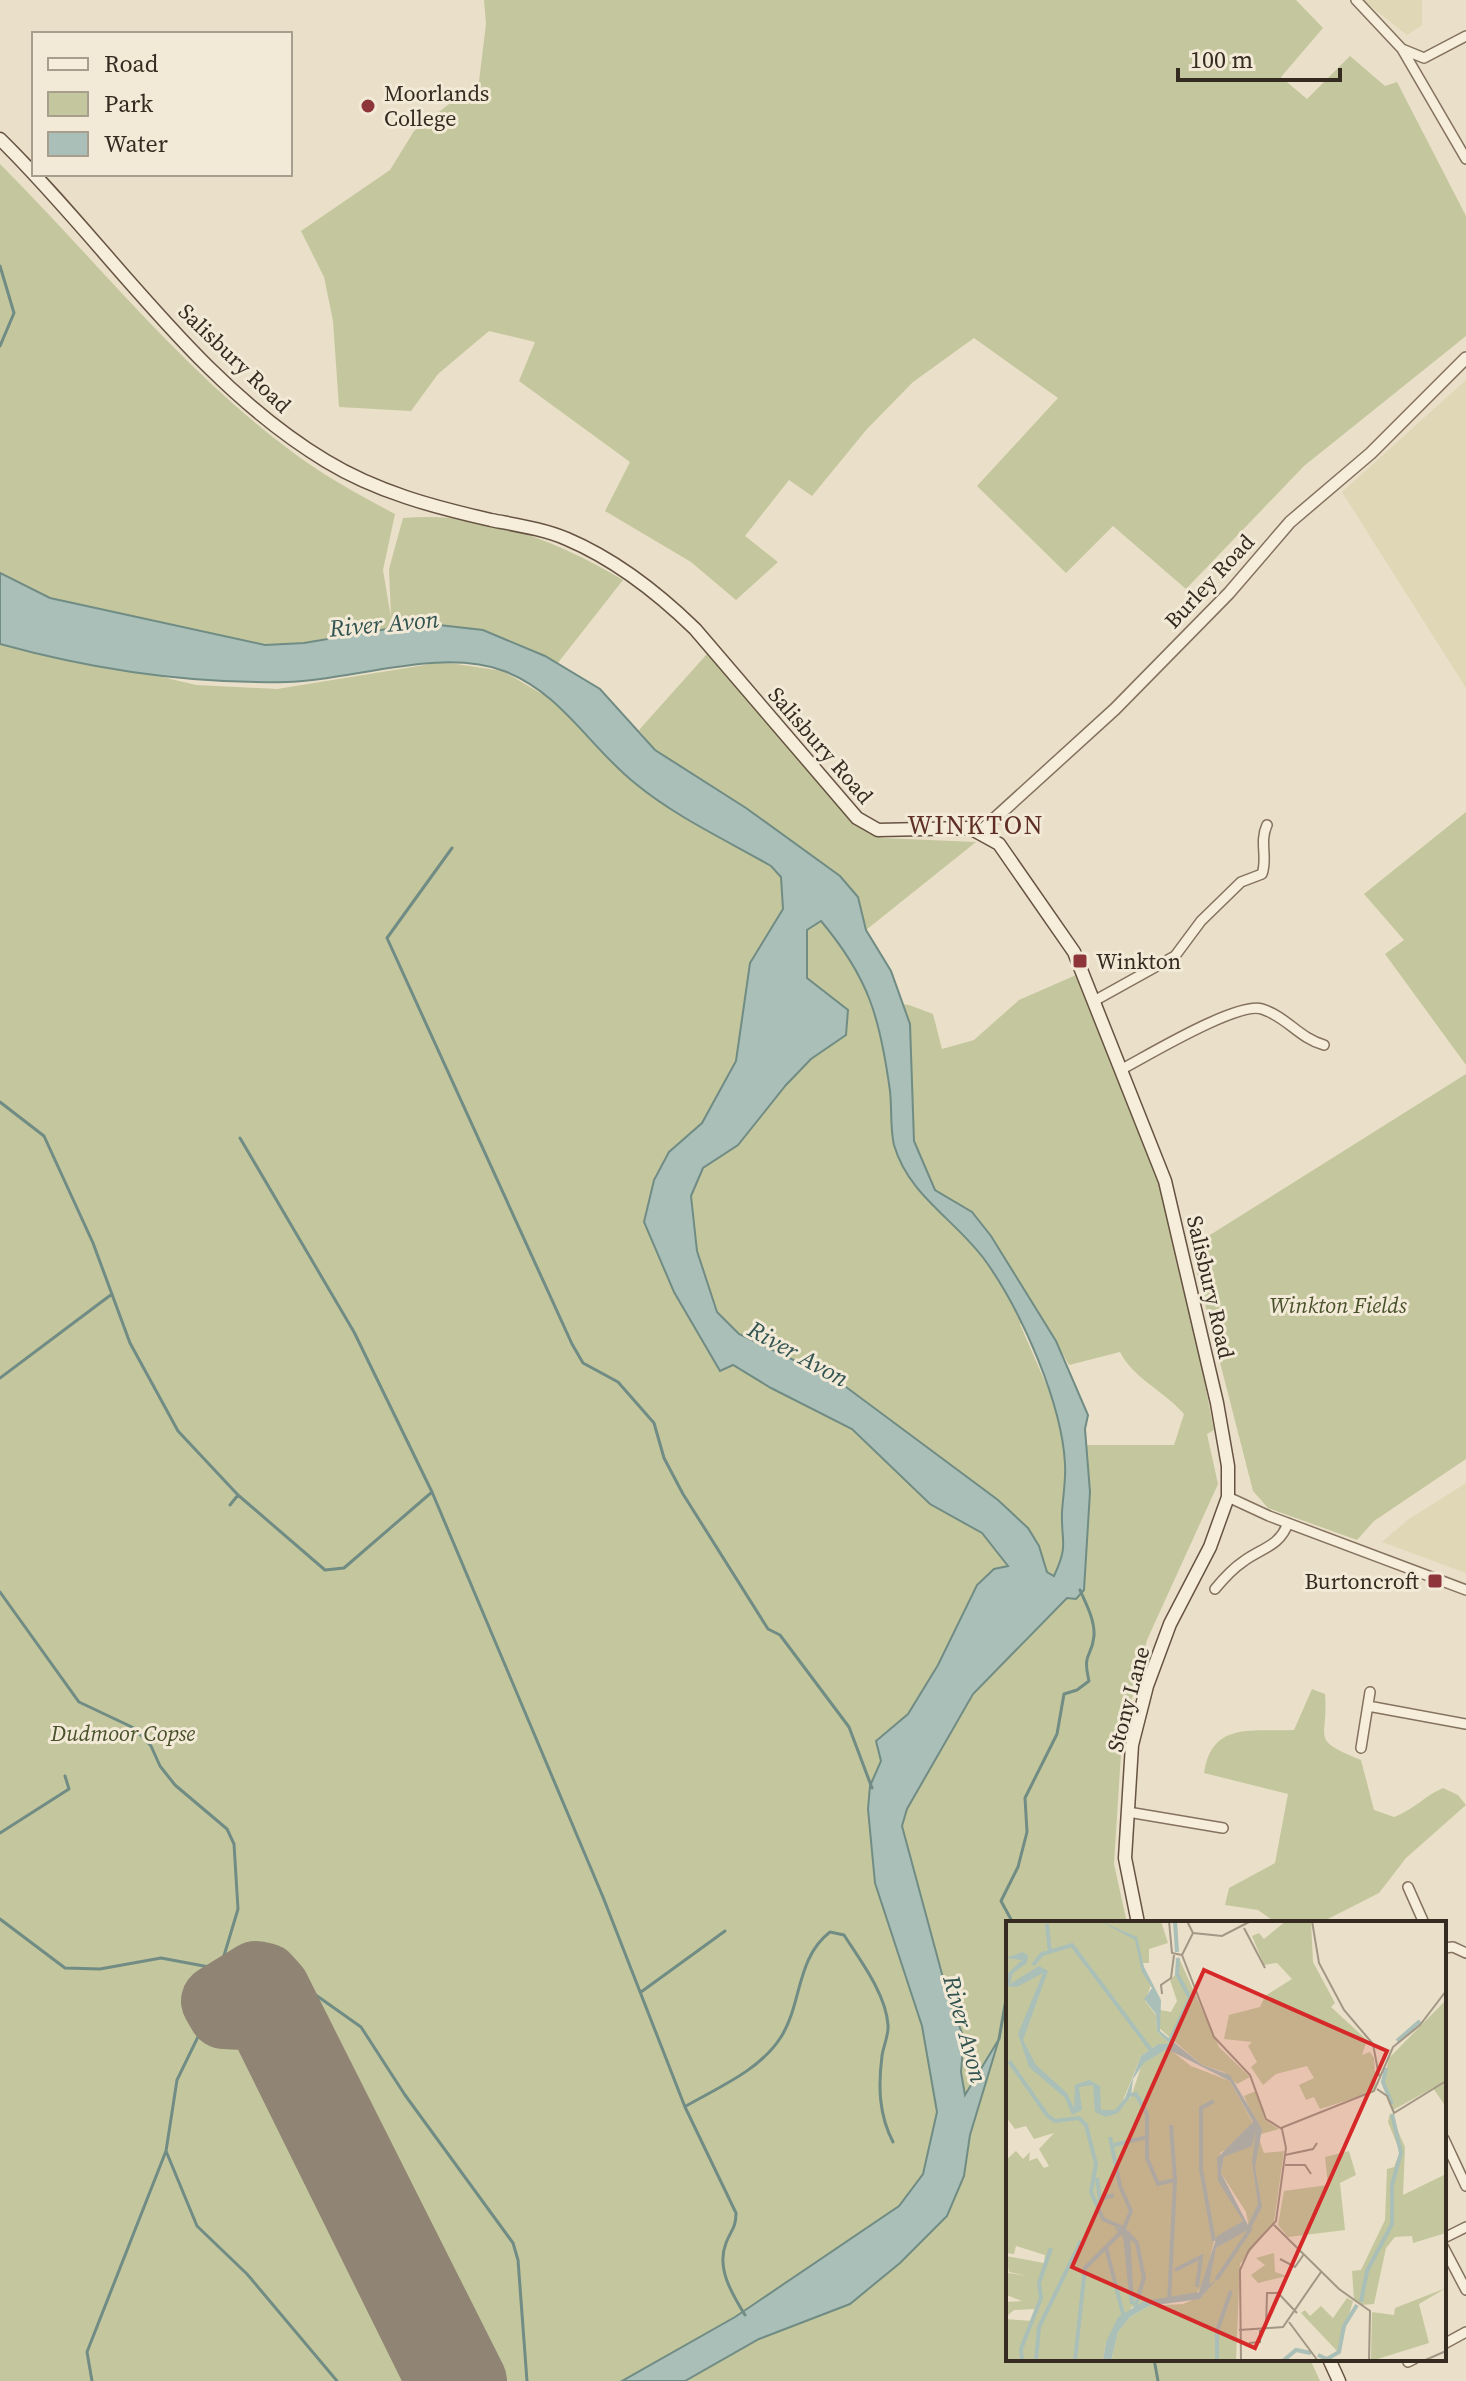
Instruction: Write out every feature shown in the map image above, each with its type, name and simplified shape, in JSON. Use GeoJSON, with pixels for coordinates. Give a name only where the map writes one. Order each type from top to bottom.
{"type":"FeatureCollection","features":[{"type":"Feature","properties":{"kind":"main road","name":"Salisbury Road"},"geometry":{"type":"LineString","coordinates":[[0,139],[32,174]]}},
{"type":"Feature","properties":{"kind":"main road","name":"Salisbury Road"},"geometry":{"type":"LineString","coordinates":[[34,176],[185,342],[266,420],[324,460],[361,479],[442,508],[567,539],[619,569],[671,606],[695,629],[857,818],[878,830],[959,826],[981,831],[999,844],[1074,952],[1165,1181],[1222,1427],[1228,1497]]}},
{"type":"Feature","properties":{"kind":"main road","name":"Stony Lane"},"geometry":{"type":"LineString","coordinates":[[1138,1921],[1125,1858],[1132,1745],[1147,1686],[1170,1624],[1210,1547],[1228,1497]]}},
{"type":"Feature","properties":{"kind":"main road"},"geometry":{"type":"LineString","coordinates":[[1330,2361],[1339,2381]]}},
{"type":"Feature","properties":{"kind":"street"},"geometry":{"type":"LineString","coordinates":[[1356,0],[1402,49],[1466,159]]}},
{"type":"Feature","properties":{"kind":"street"},"geometry":{"type":"LineString","coordinates":[[1402,49],[1424,58],[1466,36]]}},
{"type":"Feature","properties":{"kind":"street","name":"Burley Road"},"geometry":{"type":"LineString","coordinates":[[981,831],[1115,709],[1229,593],[1290,522],[1371,453],[1466,358]]}},
{"type":"Feature","properties":{"kind":"street"},"geometry":{"type":"LineString","coordinates":[[1094,1001],[1175,956],[1201,921],[1241,882],[1262,874],[1265,866],[1262,836],[1267,825]]}},
{"type":"Feature","properties":{"kind":"street"},"geometry":{"type":"LineString","coordinates":[[1122,1069],[1226,1015],[1256,1007],[1282,1016],[1306,1040],[1324,1045]]}},
{"type":"Feature","properties":{"kind":"street"},"geometry":{"type":"LineString","coordinates":[[1228,1497],[1466,1590]]}},
{"type":"Feature","properties":{"kind":"street"},"geometry":{"type":"LineString","coordinates":[[1215,1589],[1246,1559],[1267,1550],[1284,1536],[1288,1523]]}},
{"type":"Feature","properties":{"kind":"street"},"geometry":{"type":"LineString","coordinates":[[1361,1748],[1370,1692]]}},
{"type":"Feature","properties":{"kind":"street"},"geometry":{"type":"LineString","coordinates":[[1368,1706],[1466,1724]]}},
{"type":"Feature","properties":{"kind":"street"},"geometry":{"type":"LineString","coordinates":[[1128,1812],[1223,1828]]}},
{"type":"Feature","properties":{"kind":"street"},"geometry":{"type":"LineString","coordinates":[[1408,1887],[1423,1921]]}},
{"type":"Feature","properties":{"kind":"street"},"geometry":{"type":"LineString","coordinates":[[1446,1948],[1453,1947],[1466,1953]]}},
{"type":"Feature","properties":{"kind":"street"},"geometry":{"type":"LineString","coordinates":[[1448,2160],[1466,2186]]}},
{"type":"Feature","properties":{"kind":"street"},"geometry":{"type":"LineString","coordinates":[[1446,2237],[1466,2227]]}},
{"type":"Feature","properties":{"kind":"street"},"geometry":{"type":"LineString","coordinates":[[1446,2252],[1466,2290]]}},
{"type":"Feature","properties":{"kind":"street"},"geometry":{"type":"LineString","coordinates":[[1446,2343],[1466,2332]]}},
{"type":"Feature","properties":{"kind":"shaded area"},"geometry":{"type":"Polygon","coordinates":[[[1363,0],[1422,0],[1422,25],[1407,35],[1363,0]]]}},
{"type":"Feature","properties":{"kind":"shaded area"},"geometry":{"type":"Polygon","coordinates":[[[1466,380],[1466,688],[1342,492],[1466,380]]]}},
{"type":"Feature","properties":{"kind":"shaded area"},"geometry":{"type":"Polygon","coordinates":[[[1466,1483],[1466,1573],[1382,1542],[1409,1519],[1466,1483]]]}},
{"type":"Feature","properties":{"kind":"green space"},"geometry":{"type":"Polygon","coordinates":[[[484,0],[1296,0],[1323,28],[1281,77],[1307,99],[1350,56],[1385,86],[1397,82],[1466,216],[1466,336],[1304,466],[1186,589],[1113,526],[1066,573],[977,486],[1058,398],[974,338],[913,382],[867,429],[812,496],[789,480],[745,536],[778,562],[736,600],[691,562],[605,511],[630,462],[519,381],[535,342],[489,331],[438,374],[411,411],[339,407],[333,321],[324,277],[301,231],[390,170],[414,131],[479,81],[486,24],[484,0]]]}},
{"type":"Feature","properties":{"kind":"green space"},"geometry":{"type":"Polygon","coordinates":[[[0,164],[177,350],[252,420],[316,469],[395,514],[383,570],[391,618],[389,569],[403,518],[462,519],[518,531],[571,552],[623,580],[557,664],[545,656],[439,625],[393,628],[304,643],[265,645],[50,598],[0,573],[0,164]]]}},
{"type":"Feature","properties":{"kind":"green space","name":"Dudmoor Copse"},"geometry":{"type":"Polygon","coordinates":[[[0,638],[196,685],[277,689],[443,662],[503,671],[559,704],[635,784],[771,866],[781,877],[783,909],[750,963],[736,1061],[702,1123],[669,1152],[654,1180],[733,1365],[852,1429],[930,1504],[982,1533],[1008,1566],[977,1585],[938,1665],[908,1714],[876,1741],[881,1761],[870,1786],[868,1809],[875,1883],[922,2026],[937,2112],[923,2174],[899,2206],[735,2317],[622,2381],[0,2381],[0,638]]]}},
{"type":"Feature","properties":{"kind":"green space"},"geometry":{"type":"Polygon","coordinates":[[[707,654],[854,824],[882,838],[976,842],[866,930],[858,897],[746,808],[655,750],[639,730],[707,654]]]}},
{"type":"Feature","properties":{"kind":"green space"},"geometry":{"type":"Polygon","coordinates":[[[1466,812],[1466,1065],[1385,954],[1404,940],[1364,894],[1466,812]]]}},
{"type":"Feature","properties":{"kind":"green space"},"geometry":{"type":"Polygon","coordinates":[[[821,920],[858,969],[871,1000],[909,1005],[933,1014],[942,1049],[974,1040],[1019,1000],[1076,975],[1158,1178],[1184,1280],[1214,1430],[1207,1434],[1218,1484],[1147,1640],[1122,1738],[1114,1864],[1127,1921],[1006,1921],[1006,2361],[1311,2361],[1320,2381],[685,2381],[759,2339],[850,2304],[947,2216],[964,2176],[970,2135],[996,2043],[965,2096],[961,2073],[964,2038],[949,2000],[902,1826],[907,1809],[973,1694],[1066,1598],[1047,1572],[1045,1562],[998,1500],[838,1381],[739,1334],[717,1312],[697,1251],[691,1196],[703,1168],[738,1145],[811,1059],[846,1035],[847,1010],[807,979],[807,930],[821,920]],[[1043,1319],[1020,1324],[1056,1407],[1063,1445],[1174,1445],[1184,1414],[1133,1370],[1120,1352],[1069,1365],[1043,1319]]]}},
{"type":"Feature","properties":{"kind":"green space","name":"Winkton Fields"},"geometry":{"type":"Polygon","coordinates":[[[1466,1074],[1466,1459],[1374,1521],[1357,1540],[1268,1508],[1253,1491],[1194,1261],[1194,1245],[1466,1074]]]}},
{"type":"Feature","properties":{"kind":"green space"},"geometry":{"type":"Polygon","coordinates":[[[1312,1689],[1325,1694],[1324,1730],[1327,1742],[1361,1760],[1374,1810],[1394,1817],[1443,1788],[1458,1795],[1466,1805],[1406,1858],[1379,1893],[1324,1921],[1273,1921],[1258,1910],[1225,1905],[1229,1888],[1275,1863],[1288,1794],[1204,1773],[1208,1756],[1225,1737],[1249,1731],[1294,1730],[1312,1689]]]}},
{"type":"Feature","properties":{"kind":"water"},"geometry":{"type":"Polygon","coordinates":[[[0,573],[50,598],[265,645],[304,643],[393,628],[439,625],[483,630],[545,656],[600,689],[655,750],[746,808],[840,876],[858,897],[866,930],[891,971],[910,1024],[914,1141],[935,1190],[972,1212],[991,1236],[1056,1341],[1088,1415],[1085,1429],[1090,1492],[1084,1590],[1076,1599],[1067,1598],[973,1694],[907,1809],[902,1826],[949,2000],[964,2038],[961,2072],[965,2095],[999,2039],[970,2135],[964,2176],[947,2216],[900,2263],[850,2304],[759,2339],[685,2381],[622,2381],[735,2317],[899,2206],[923,2174],[937,2112],[922,2026],[875,1883],[868,1809],[870,1786],[881,1761],[876,1741],[908,1714],[938,1665],[977,1585],[994,1569],[1008,1566],[982,1533],[930,1504],[852,1429],[733,1365],[720,1371],[674,1292],[644,1222],[654,1180],[669,1152],[702,1123],[736,1061],[750,963],[783,909],[781,877],[771,866],[651,796],[620,770],[543,693],[504,671],[479,664],[453,662],[425,663],[313,680],[214,681],[107,668],[0,644],[0,573]],[[821,921],[807,930],[807,978],[848,1010],[846,1035],[811,1059],[738,1145],[703,1168],[691,1196],[697,1251],[717,1312],[739,1334],[838,1381],[998,1500],[1028,1528],[1039,1546],[1047,1572],[1054,1576],[1063,1550],[1065,1470],[1062,1440],[1048,1387],[1014,1307],[987,1263],[922,1194],[901,1163],[894,1145],[890,1091],[876,1020],[851,961],[821,921]]]}},
{"type":"Feature","properties":{"kind":"waterway"},"geometry":{"type":"LineString","coordinates":[[0,266],[14,313],[0,346]]}},
{"type":"Feature","properties":{"kind":"waterway"},"geometry":{"type":"LineString","coordinates":[[452,848],[387,938],[572,1344],[583,1363],[618,1382],[654,1423],[664,1458],[683,1494],[768,1629],[780,1635],[849,1727],[872,1788]]}},
{"type":"Feature","properties":{"kind":"waterway"},"geometry":{"type":"LineString","coordinates":[[0,1102],[44,1136],[93,1243],[130,1343],[178,1431],[238,1495],[325,1570],[344,1568],[432,1492]]}},
{"type":"Feature","properties":{"kind":"waterway"},"geometry":{"type":"LineString","coordinates":[[240,1138],[354,1332],[432,1492],[603,1897],[685,2107],[736,2213],[723,2252],[723,2262],[731,2290],[745,2315]]}},
{"type":"Feature","properties":{"kind":"waterway"},"geometry":{"type":"LineString","coordinates":[[0,1378],[112,1294]]}},
{"type":"Feature","properties":{"kind":"waterway"},"geometry":{"type":"LineString","coordinates":[[230,1505],[238,1495]]}},
{"type":"Feature","properties":{"kind":"waterway"},"geometry":{"type":"LineString","coordinates":[[1012,1921],[1001,1901],[1018,1867],[1027,1832],[1025,1798],[1057,1734],[1064,1694],[1077,1690],[1089,1681],[1087,1659],[1094,1630],[1080,1590]]}},
{"type":"Feature","properties":{"kind":"waterway"},"geometry":{"type":"LineString","coordinates":[[0,1592],[79,1702],[134,1728],[151,1746],[160,1766],[175,1785],[227,1829],[234,1844],[238,1909],[220,1969],[231,1984]]}},
{"type":"Feature","properties":{"kind":"waterway"},"geometry":{"type":"LineString","coordinates":[[0,1833],[69,1789],[65,1776]]}},
{"type":"Feature","properties":{"kind":"waterway"},"geometry":{"type":"LineString","coordinates":[[0,1919],[65,1968],[100,1969],[161,1958],[220,1969]]}},
{"type":"Feature","properties":{"kind":"waterway"},"geometry":{"type":"LineString","coordinates":[[641,1992],[725,1931]]}},
{"type":"Feature","properties":{"kind":"waterway"},"geometry":{"type":"LineString","coordinates":[[686,2106],[738,2077],[772,2049],[788,2024],[811,1955],[830,1932],[844,1935],[883,2001],[888,2029],[882,2056],[880,2090],[882,2111],[893,2142]]}},
{"type":"Feature","properties":{"kind":"waterway"},"geometry":{"type":"LineString","coordinates":[[337,2381],[247,2274],[197,2226],[166,2151],[177,2080],[212,2008],[231,1984],[279,1969],[361,2027],[405,2095],[513,2243],[518,2260],[527,2381]]}},
{"type":"Feature","properties":{"kind":"waterway"},"geometry":{"type":"LineString","coordinates":[[999,2039],[1006,1999]]}},
{"type":"Feature","properties":{"kind":"waterway"},"geometry":{"type":"LineString","coordinates":[[92,2381],[87,2352],[166,2151]]}},
{"type":"Feature","properties":{"kind":"waterway"},"geometry":{"type":"LineString","coordinates":[[1154,2361],[1158,2381]]}},
{"type":"Feature","properties":{"kind":"runway"},"geometry":{"type":"LineString","coordinates":[[442,2381],[261,2015],[224,2013],[217,2001],[256,1977],[265,1979],[274,1989],[471,2381]]}},
{"type":"Feature","properties":{"kind":"place","name":"Moorlands College"},"geometry":{"type":"Point","coordinates":[368,106]}},
{"type":"Feature","properties":{"kind":"place","name":"Winkton"},"geometry":{"type":"Point","coordinates":[1080,961]}},
{"type":"Feature","properties":{"kind":"place","name":"Burtoncroft"},"geometry":{"type":"Point","coordinates":[1435,1581]}},
{"type":"Feature","properties":{"kind":"district","name":"WINKTON"},"geometry":{"type":"Point","coordinates":[976,825]}},
{"type":"Feature","properties":{"kind":"water label","name":"River Avon"},"geometry":{"type":"Point","coordinates":[384,624]}},
{"type":"Feature","properties":{"kind":"water label","name":"River Avon"},"geometry":{"type":"Point","coordinates":[798,1354]}},
{"type":"Feature","properties":{"kind":"water label","name":"River Avon"},"geometry":{"type":"Point","coordinates":[965,2029]}}]}
